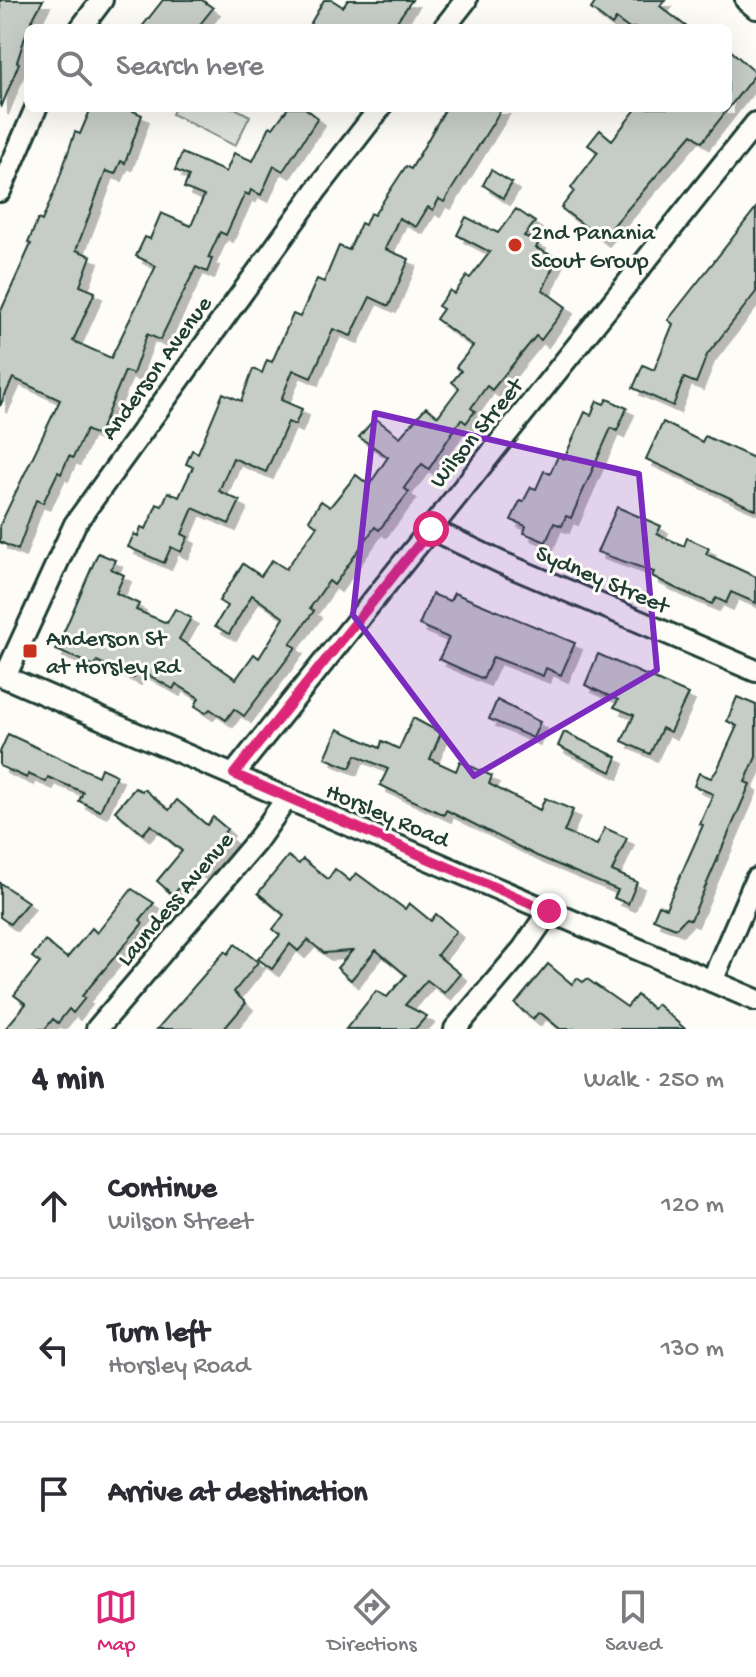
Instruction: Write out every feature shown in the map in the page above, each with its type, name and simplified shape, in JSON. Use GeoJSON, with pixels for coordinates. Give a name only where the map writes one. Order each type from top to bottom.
{"type":"FeatureCollection","features":[{"type":"Feature","properties":{"kind":"street"},"geometry":{"type":"LineString","coordinates":[[84,24],[102,0]]}},
{"type":"Feature","properties":{"kind":"street"},"geometry":{"type":"LineString","coordinates":[[447,24],[466,0]]}},
{"type":"Feature","properties":{"kind":"street"},"geometry":{"type":"LineString","coordinates":[[746,0],[756,8]]}},
{"type":"Feature","properties":{"kind":"street"},"geometry":{"type":"LineString","coordinates":[[0,191],[34,112]]}},
{"type":"Feature","properties":{"kind":"street","name":"Anderson Avenue"},"geometry":{"type":"LineString","coordinates":[[3,676],[75,524],[309,200],[377,112]]}},
{"type":"Feature","properties":{"kind":"street","name":"Wilson Street"},"geometry":{"type":"LineString","coordinates":[[234,774],[756,123]]}},
{"type":"Feature","properties":{"kind":"street","name":"Sydney Street"},"geometry":{"type":"LineString","coordinates":[[431,529],[500,562],[756,671]]}},
{"type":"Feature","properties":{"kind":"street","name":"Horsley Road"},"geometry":{"type":"LineString","coordinates":[[3,676],[756,1000]]}},
{"type":"Feature","properties":{"kind":"street","name":"Laundess Avenue"},"geometry":{"type":"LineString","coordinates":[[97,1029],[256,842],[287,798]]}},
{"type":"Feature","properties":{"kind":"street"},"geometry":{"type":"LineString","coordinates":[[712,981],[756,879]]}},
{"type":"Feature","properties":{"kind":"street"},"geometry":{"type":"LineString","coordinates":[[455,1029],[523,949],[549,911]]}},
{"type":"Feature","properties":{"kind":"highlighted area"},"geometry":{"type":"Polygon","coordinates":[[[375,413],[639,474],[657,670],[474,776],[353,615],[375,413]]]}},
{"type":"Feature","properties":{"kind":"shaded area"},"geometry":{"type":"Polygon","coordinates":[[[242,112],[250,116],[235,146],[172,114],[242,112]]]}},
{"type":"Feature","properties":{"kind":"building"},"geometry":{"type":"Polygon","coordinates":[[[0,0],[43,0],[30,24],[24,24],[19,63],[1,108],[0,0]]]}},
{"type":"Feature","properties":{"kind":"building"},"geometry":{"type":"Polygon","coordinates":[[[163,0],[202,0],[213,8],[200,24],[144,24],[163,0]]]}},
{"type":"Feature","properties":{"kind":"building"},"geometry":{"type":"Polygon","coordinates":[[[324,0],[332,0],[343,7],[348,0],[412,0],[395,24],[310,24],[324,0]]]}},
{"type":"Feature","properties":{"kind":"building"},"geometry":{"type":"Polygon","coordinates":[[[597,0],[665,0],[660,6],[683,24],[623,24],[616,19],[611,24],[591,9],[597,0]]]}},
{"type":"Feature","properties":{"kind":"building"},"geometry":{"type":"Polygon","coordinates":[[[732,52],[756,73],[732,104],[732,52]]]}},
{"type":"Feature","properties":{"kind":"building"},"geometry":{"type":"Polygon","coordinates":[[[89,112],[136,112],[142,115],[125,163],[121,161],[115,174],[106,171],[76,250],[91,256],[80,286],[95,292],[73,341],[111,358],[156,266],[136,256],[145,237],[150,239],[161,213],[191,226],[204,196],[184,188],[189,176],[175,170],[182,153],[226,172],[234,153],[253,161],[270,126],[273,128],[285,112],[310,112],[318,118],[283,171],[274,166],[261,195],[251,190],[249,195],[245,193],[226,235],[220,232],[208,258],[212,259],[207,272],[196,267],[160,340],[147,334],[133,374],[125,371],[98,436],[86,430],[73,458],[69,456],[61,474],[58,472],[43,503],[36,500],[18,550],[0,542],[0,525],[60,400],[13,378],[0,406],[0,313],[31,244],[28,243],[38,219],[42,221],[57,185],[75,132],[80,134],[89,112]]]}},
{"type":"Feature","properties":{"kind":"building"},"geometry":{"type":"Polygon","coordinates":[[[444,112],[500,112],[444,202],[439,199],[433,210],[428,207],[416,227],[399,218],[385,249],[409,259],[389,306],[370,297],[351,336],[333,329],[311,378],[293,370],[281,400],[302,409],[295,425],[288,422],[266,472],[233,458],[219,491],[240,501],[229,524],[193,508],[182,534],[188,537],[181,552],[171,547],[164,563],[128,547],[141,527],[146,529],[157,504],[162,506],[168,492],[179,497],[193,467],[186,464],[192,450],[198,453],[223,393],[241,401],[253,369],[262,373],[267,360],[272,362],[293,314],[300,317],[317,279],[324,282],[339,246],[349,250],[361,223],[365,225],[370,213],[374,215],[406,166],[411,169],[444,112]]]}},
{"type":"Feature","properties":{"kind":"building"},"geometry":{"type":"Polygon","coordinates":[[[634,112],[725,112],[702,142],[692,134],[602,239],[561,208],[574,191],[571,188],[598,152],[588,145],[600,130],[612,140],[634,112]]]}},
{"type":"Feature","properties":{"kind":"building"},"geometry":{"type":"Polygon","coordinates":[[[491,170],[512,183],[503,198],[483,185],[491,170]]]}},
{"type":"Feature","properties":{"kind":"building"},"geometry":{"type":"Polygon","coordinates":[[[756,208],[756,292],[707,355],[696,383],[684,378],[673,406],[633,388],[643,365],[654,370],[673,324],[668,320],[756,208]]]}},
{"type":"Feature","properties":{"kind":"building"},"geometry":{"type":"Polygon","coordinates":[[[516,209],[535,222],[524,236],[539,242],[536,248],[557,258],[543,290],[566,307],[541,340],[536,336],[492,390],[487,386],[471,408],[475,411],[466,423],[461,419],[429,469],[422,464],[404,488],[409,492],[379,530],[375,527],[334,585],[329,581],[310,608],[314,611],[290,644],[296,647],[244,716],[234,709],[226,720],[210,709],[206,713],[195,706],[199,698],[176,684],[173,689],[138,669],[134,678],[97,661],[95,666],[56,650],[98,553],[115,560],[111,569],[124,575],[116,593],[139,604],[136,610],[167,623],[175,609],[191,618],[179,639],[236,679],[254,654],[259,658],[284,618],[252,595],[229,634],[215,626],[227,606],[219,601],[243,564],[261,576],[272,560],[286,569],[317,526],[309,520],[321,501],[330,507],[356,475],[369,485],[388,457],[359,437],[375,418],[400,437],[426,407],[438,416],[459,388],[452,382],[461,371],[456,367],[473,346],[436,319],[443,309],[438,306],[450,290],[454,294],[467,276],[470,278],[490,252],[457,235],[466,217],[498,233],[516,209]]]}},
{"type":"Feature","properties":{"kind":"building"},"geometry":{"type":"Polygon","coordinates":[[[607,399],[627,408],[617,431],[611,428],[571,518],[566,516],[562,526],[554,523],[546,542],[524,533],[526,526],[511,520],[520,501],[523,502],[531,487],[536,489],[544,471],[550,474],[558,456],[564,459],[585,412],[591,415],[597,401],[604,404],[607,399]]]}},
{"type":"Feature","properties":{"kind":"building"},"geometry":{"type":"Polygon","coordinates":[[[663,422],[702,442],[705,436],[756,459],[756,510],[646,459],[663,422]]]}},
{"type":"Feature","properties":{"kind":"building"},"geometry":{"type":"Polygon","coordinates":[[[617,507],[661,526],[657,534],[684,546],[687,538],[709,548],[706,554],[756,577],[756,603],[731,592],[726,603],[716,598],[712,604],[652,576],[654,572],[597,552],[617,507]]]}},
{"type":"Feature","properties":{"kind":"building"},"geometry":{"type":"Polygon","coordinates":[[[454,593],[575,643],[561,675],[546,668],[543,676],[493,657],[483,679],[439,659],[449,638],[419,625],[432,594],[450,601],[454,593]]]}},
{"type":"Feature","properties":{"kind":"building"},"geometry":{"type":"Polygon","coordinates":[[[598,654],[688,694],[670,732],[662,728],[650,754],[622,741],[634,715],[614,707],[618,700],[585,685],[598,654]]]}},
{"type":"Feature","properties":{"kind":"building"},"geometry":{"type":"Polygon","coordinates":[[[737,697],[756,705],[756,757],[745,782],[750,784],[691,920],[686,918],[676,928],[653,919],[659,905],[666,908],[703,825],[700,824],[713,794],[694,786],[699,773],[711,778],[717,770],[737,726],[727,721],[737,697]]]}},
{"type":"Feature","properties":{"kind":"building"},"geometry":{"type":"Polygon","coordinates":[[[497,700],[540,722],[533,738],[489,719],[497,700]]]}},
{"type":"Feature","properties":{"kind":"building"},"geometry":{"type":"Polygon","coordinates":[[[413,718],[441,733],[430,759],[456,771],[460,761],[492,776],[489,784],[540,810],[545,798],[573,810],[564,832],[597,845],[605,828],[627,838],[612,871],[637,882],[628,904],[614,898],[618,890],[537,856],[446,810],[444,815],[380,785],[388,769],[356,755],[350,768],[325,758],[338,729],[380,748],[382,741],[399,749],[413,718]]]}},
{"type":"Feature","properties":{"kind":"building"},"geometry":{"type":"Polygon","coordinates":[[[564,732],[617,757],[611,772],[558,746],[564,732]]]}},
{"type":"Feature","properties":{"kind":"building"},"geometry":{"type":"Polygon","coordinates":[[[8,734],[98,776],[101,768],[116,775],[100,811],[79,801],[83,792],[48,777],[46,782],[28,774],[27,778],[0,766],[0,752],[8,734]]]}},
{"type":"Feature","properties":{"kind":"building"},"geometry":{"type":"Polygon","coordinates":[[[135,788],[144,789],[169,810],[177,800],[207,825],[213,817],[227,829],[224,833],[231,838],[200,873],[195,869],[173,895],[157,881],[182,851],[151,825],[143,834],[115,811],[135,788]]]}},
{"type":"Feature","properties":{"kind":"building"},"geometry":{"type":"Polygon","coordinates":[[[288,856],[299,864],[303,859],[328,879],[335,869],[350,881],[356,873],[405,909],[409,903],[431,921],[436,914],[456,931],[437,955],[460,974],[444,993],[427,980],[405,1005],[427,1016],[415,1029],[346,1029],[376,991],[387,997],[406,975],[376,950],[351,980],[337,968],[352,951],[324,953],[308,940],[298,951],[290,944],[272,969],[258,959],[280,935],[273,929],[284,915],[258,893],[288,856]]]}},
{"type":"Feature","properties":{"kind":"building"},"geometry":{"type":"Polygon","coordinates":[[[0,883],[28,902],[10,924],[0,917],[0,883]]]}},
{"type":"Feature","properties":{"kind":"building"},"geometry":{"type":"Polygon","coordinates":[[[132,889],[154,903],[140,920],[143,923],[82,996],[85,998],[73,1013],[69,1009],[58,1023],[53,1019],[45,1029],[5,1029],[26,1004],[14,995],[40,963],[32,957],[45,941],[67,958],[92,928],[97,933],[132,889]]]}},
{"type":"Feature","properties":{"kind":"building"},"geometry":{"type":"Polygon","coordinates":[[[235,944],[258,962],[234,992],[246,1003],[224,1029],[157,1029],[225,951],[228,954],[235,944]]]}},
{"type":"Feature","properties":{"kind":"building"},"geometry":{"type":"Polygon","coordinates":[[[548,964],[572,984],[577,978],[583,982],[587,979],[627,1007],[637,995],[653,1009],[657,1004],[685,1029],[560,1029],[542,1014],[538,1013],[533,1019],[515,1004],[548,964]]]}},
{"type":"Feature","properties":{"kind":"place","name":"2nd Panania Scout Group"},"geometry":{"type":"Point","coordinates":[515,245]}},
{"type":"Feature","properties":{"kind":"place","name":"Anderson St at Horsley Rd"},"geometry":{"type":"Point","coordinates":[30,651]}},
{"type":"Feature","properties":{"kind":"route"},"geometry":{"type":"LineString","coordinates":[[431,529],[234,774],[549,911]]}}]}
